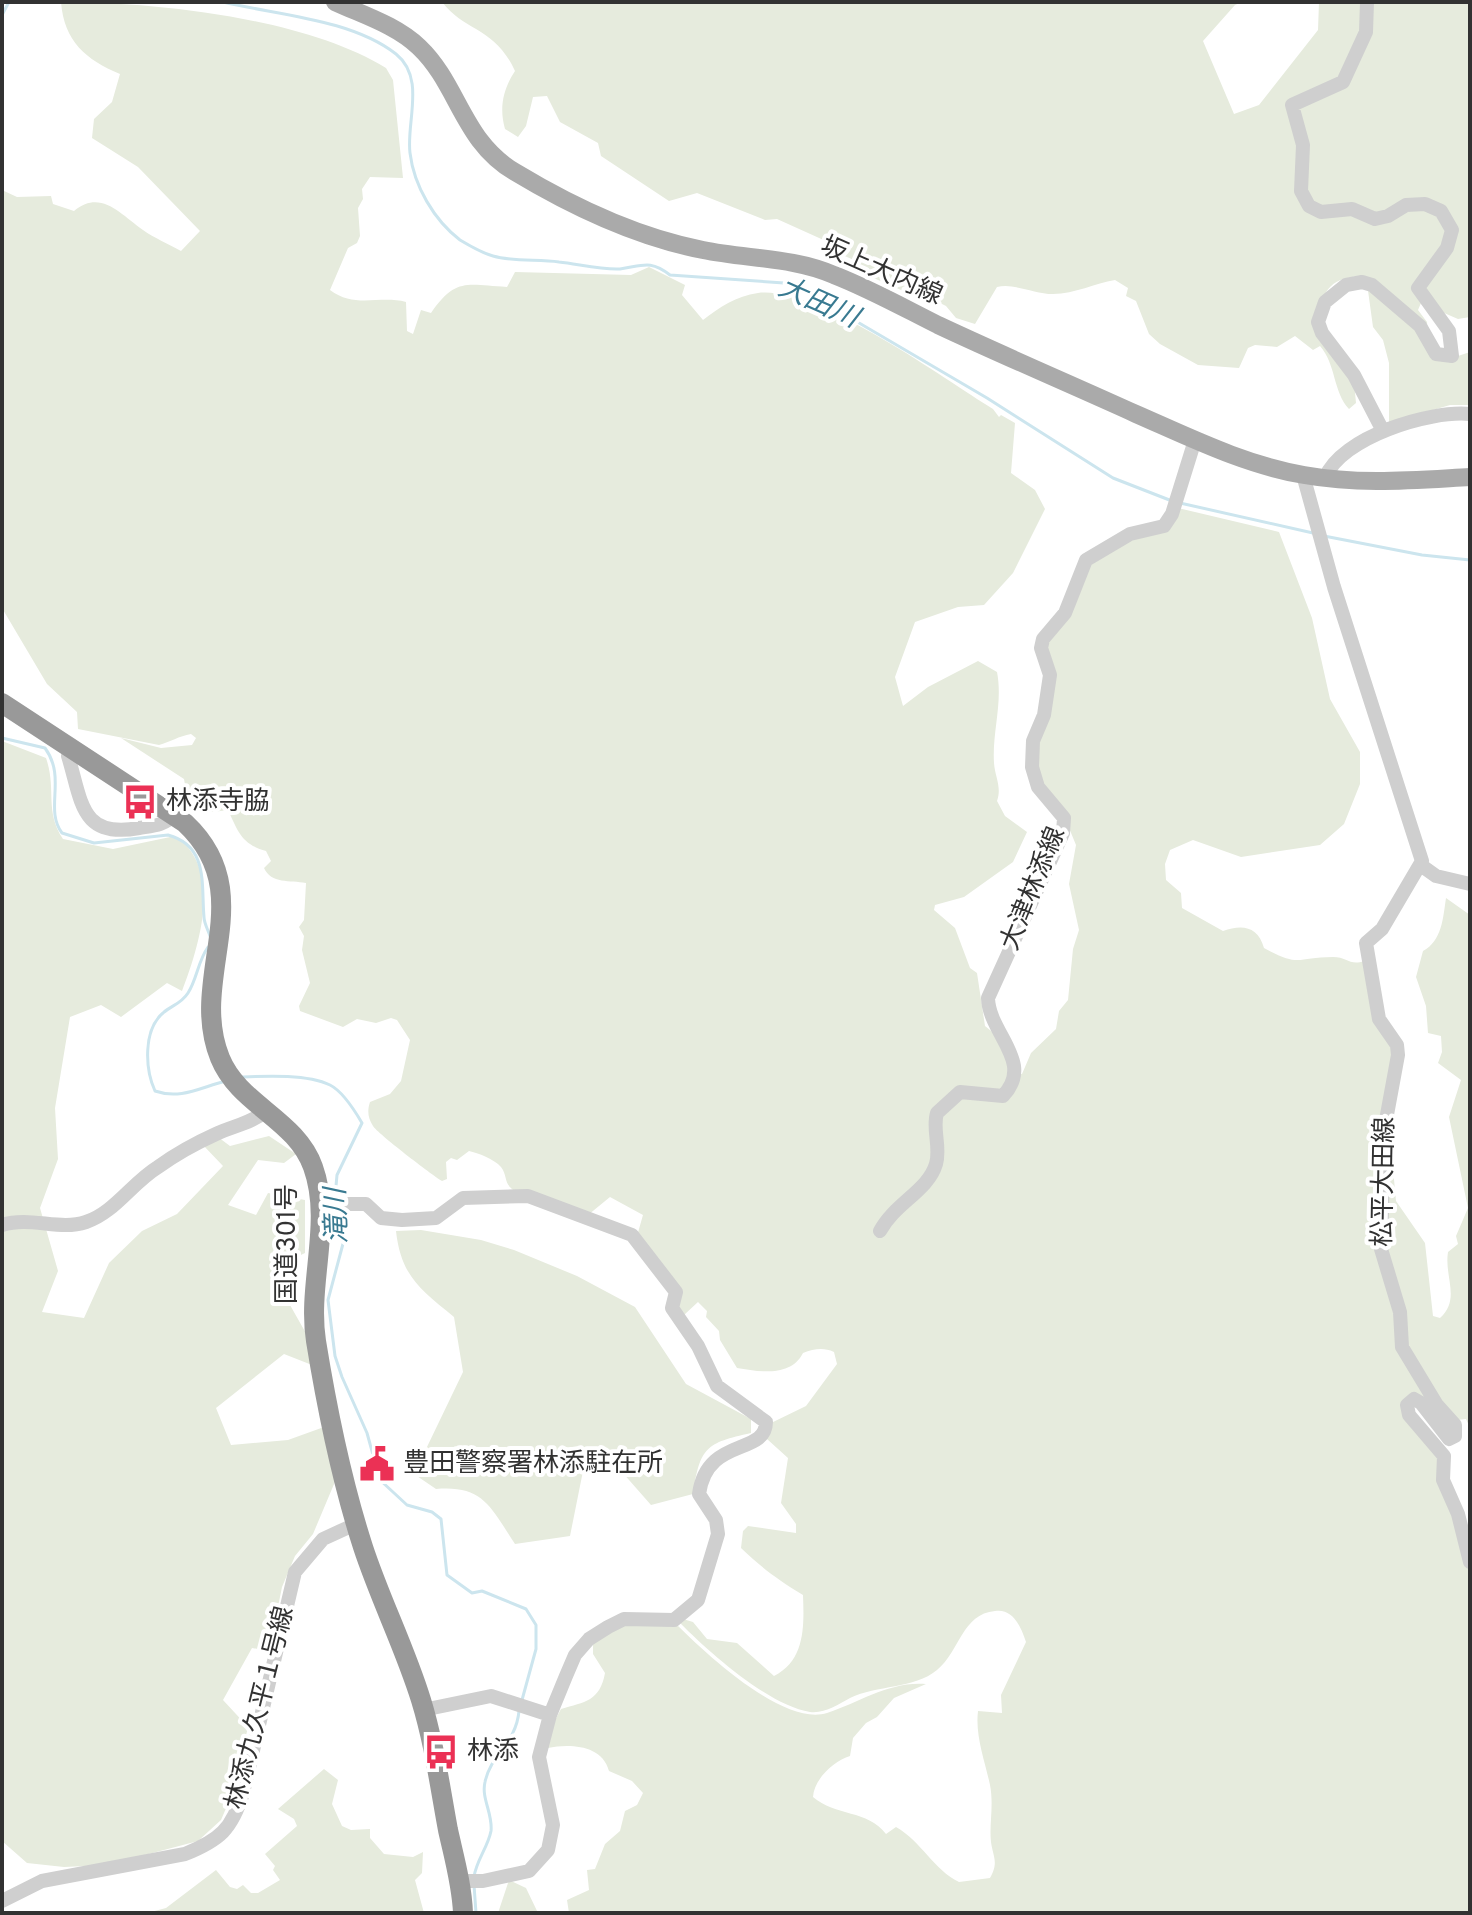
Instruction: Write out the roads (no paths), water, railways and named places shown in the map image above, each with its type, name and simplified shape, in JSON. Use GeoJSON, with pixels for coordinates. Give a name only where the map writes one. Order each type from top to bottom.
{"type":"FeatureCollection","features":[{"type":"Feature","properties":{"kind":"highway","name":"国道301号"},"geometry":{"type":"LineString","coordinates":[[2,703],[173,815],[207,847],[220,875],[221,927],[213,1028],[220,1058],[234,1082],[297,1140],[308,1156],[320,1204],[313,1303],[316,1340],[358,1523],[423,1710],[471,1880],[463,1913]]}},
{"type":"Feature","properties":{"kind":"main road","name":"坂上大内線"},"geometry":{"type":"LineString","coordinates":[[335,2],[386,25],[419,47],[437,69],[469,129],[493,157],[562,198],[663,242],[792,263],[834,275],[1236,457],[1325,478],[1384,481],[1470,477]]}},
{"type":"Feature","properties":{"kind":"street"},"geometry":{"type":"LineString","coordinates":[[1367,2],[1366,32],[1343,82],[1292,105],[1303,145],[1301,191],[1309,206],[1321,212],[1352,209],[1375,219],[1388,216],[1406,205],[1425,204],[1441,211],[1452,230],[1447,248],[1418,288],[1449,331],[1452,356],[1436,354],[1420,326],[1372,285],[1362,282],[1346,285],[1325,302],[1321,311],[1318,322],[1322,333],[1354,375],[1383,431]]}},
{"type":"Feature","properties":{"kind":"street"},"geometry":{"type":"LineString","coordinates":[[1325,478],[1330,467],[1383,431],[1434,414],[1470,414]]}},
{"type":"Feature","properties":{"kind":"street","name":"大津林添線"},"geometry":{"type":"LineString","coordinates":[[880,1231],[891,1212],[932,1174],[938,1151],[937,1113],[960,1092],[1003,1096],[1015,1072],[1015,1060],[988,1013],[988,998],[1060,840],[1064,818],[1038,787],[1032,767],[1033,741],[1044,715],[1050,675],[1041,648],[1043,639],[1065,613],[1086,560],[1130,534],[1159,529],[1172,514],[1195,440]]}},
{"type":"Feature","properties":{"kind":"street"},"geometry":{"type":"LineString","coordinates":[[1303,475],[1315,522],[1414,831],[1422,866],[1436,876],[1470,884]]}},
{"type":"Feature","properties":{"kind":"street"},"geometry":{"type":"LineString","coordinates":[[71,748],[68,756],[85,812],[96,825],[108,831],[122,831],[163,823],[173,815]]}},
{"type":"Feature","properties":{"kind":"street","name":"松平大田線"},"geometry":{"type":"LineString","coordinates":[[1422,866],[1382,929],[1366,943],[1379,1019],[1397,1045],[1398,1055],[1384,1131],[1381,1249],[1400,1312],[1402,1347],[1437,1405],[1455,1425],[1455,1436],[1449,1439],[1421,1403],[1414,1399],[1408,1402],[1409,1415],[1444,1456],[1443,1480],[1458,1514],[1470,1562]]}},
{"type":"Feature","properties":{"kind":"street"},"geometry":{"type":"LineString","coordinates":[[2,1225],[26,1219],[68,1226],[104,1215],[132,1184],[155,1168],[199,1142],[258,1118],[266,1111]]}},
{"type":"Feature","properties":{"kind":"street"},"geometry":{"type":"LineString","coordinates":[[320,1204],[366,1204],[381,1218],[402,1220],[436,1218],[463,1198],[528,1196],[638,1239],[676,1292],[672,1308],[698,1346],[711,1378],[729,1396],[766,1422],[766,1430],[759,1440],[732,1449],[708,1467],[699,1494],[716,1520],[718,1534],[702,1594],[674,1620],[624,1619],[589,1639],[575,1655],[550,1715],[539,1757],[553,1825],[548,1850],[529,1871],[471,1880]]}},
{"type":"Feature","properties":{"kind":"street","name":"林添九久平１号線"},"geometry":{"type":"LineString","coordinates":[[2,1901],[42,1881],[185,1854],[203,1847],[230,1827],[243,1793],[295,1572],[323,1539],[358,1523]]}},
{"type":"Feature","properties":{"kind":"street"},"geometry":{"type":"LineString","coordinates":[[423,1710],[485,1696],[550,1715]]}},
{"type":"Feature","properties":{"kind":"waterway","name":"大田川"},"geometry":{"type":"LineString","coordinates":[[2,15],[9,2]]}},
{"type":"Feature","properties":{"kind":"waterway","name":"大田川"},"geometry":{"type":"LineString","coordinates":[[223,2],[336,26],[378,42],[396,54],[405,64],[413,88],[409,141],[416,178],[442,223],[460,240],[476,249],[509,259],[613,269],[651,265],[670,275],[784,283],[808,293],[987,398],[1113,478],[1172,501]]}},
{"type":"Feature","properties":{"kind":"waterway","name":"大田川"},"geometry":{"type":"LineString","coordinates":[[1180,503],[1313,533]]}},
{"type":"Feature","properties":{"kind":"waterway","name":"大田川"},"geometry":{"type":"LineString","coordinates":[[1324,536],[1422,555],[1470,560]]}},
{"type":"Feature","properties":{"kind":"waterway","name":"滝川"},"geometry":{"type":"LineString","coordinates":[[2,738],[45,748],[54,771],[55,814],[62,833],[94,843],[168,835],[190,848],[200,868],[204,919],[210,936]]}},
{"type":"Feature","properties":{"kind":"waterway","name":"滝川"},"geometry":{"type":"LineString","coordinates":[[208,947],[188,993],[163,1013],[152,1029],[148,1050],[149,1072],[155,1091],[164,1093],[191,1092],[226,1081]]}},
{"type":"Feature","properties":{"kind":"waterway","name":"滝川"},"geometry":{"type":"LineString","coordinates":[[241,1077],[286,1076],[321,1081],[348,1102],[362,1123],[337,1175],[335,1197]]}},
{"type":"Feature","properties":{"kind":"waterway","name":"滝川"},"geometry":{"type":"LineString","coordinates":[[334,1209],[344,1240],[328,1300],[335,1356],[367,1433],[380,1480],[407,1505],[432,1512],[441,1519],[447,1575],[472,1593],[482,1591],[526,1609],[536,1625],[536,1649],[522,1700]]}},
{"type":"Feature","properties":{"kind":"waterway","name":"滝川"},"geometry":{"type":"LineString","coordinates":[[474,1877],[491,1831],[485,1782],[492,1763],[513,1732],[519,1711]]}},
{"type":"Feature","properties":{"kind":"waterway","name":"滝川"},"geometry":{"type":"LineString","coordinates":[[474,1885],[476,1913]]}},
{"type":"Feature","properties":{"kind":"place","name":"林添寺脇"},"geometry":{"type":"Point","coordinates":[140,802]}},
{"type":"Feature","properties":{"kind":"place","name":"豊田警察署林添駐在所"},"geometry":{"type":"Point","coordinates":[377,1464]}},
{"type":"Feature","properties":{"kind":"place","name":"林添"},"geometry":{"type":"Point","coordinates":[441,1752]}}]}
